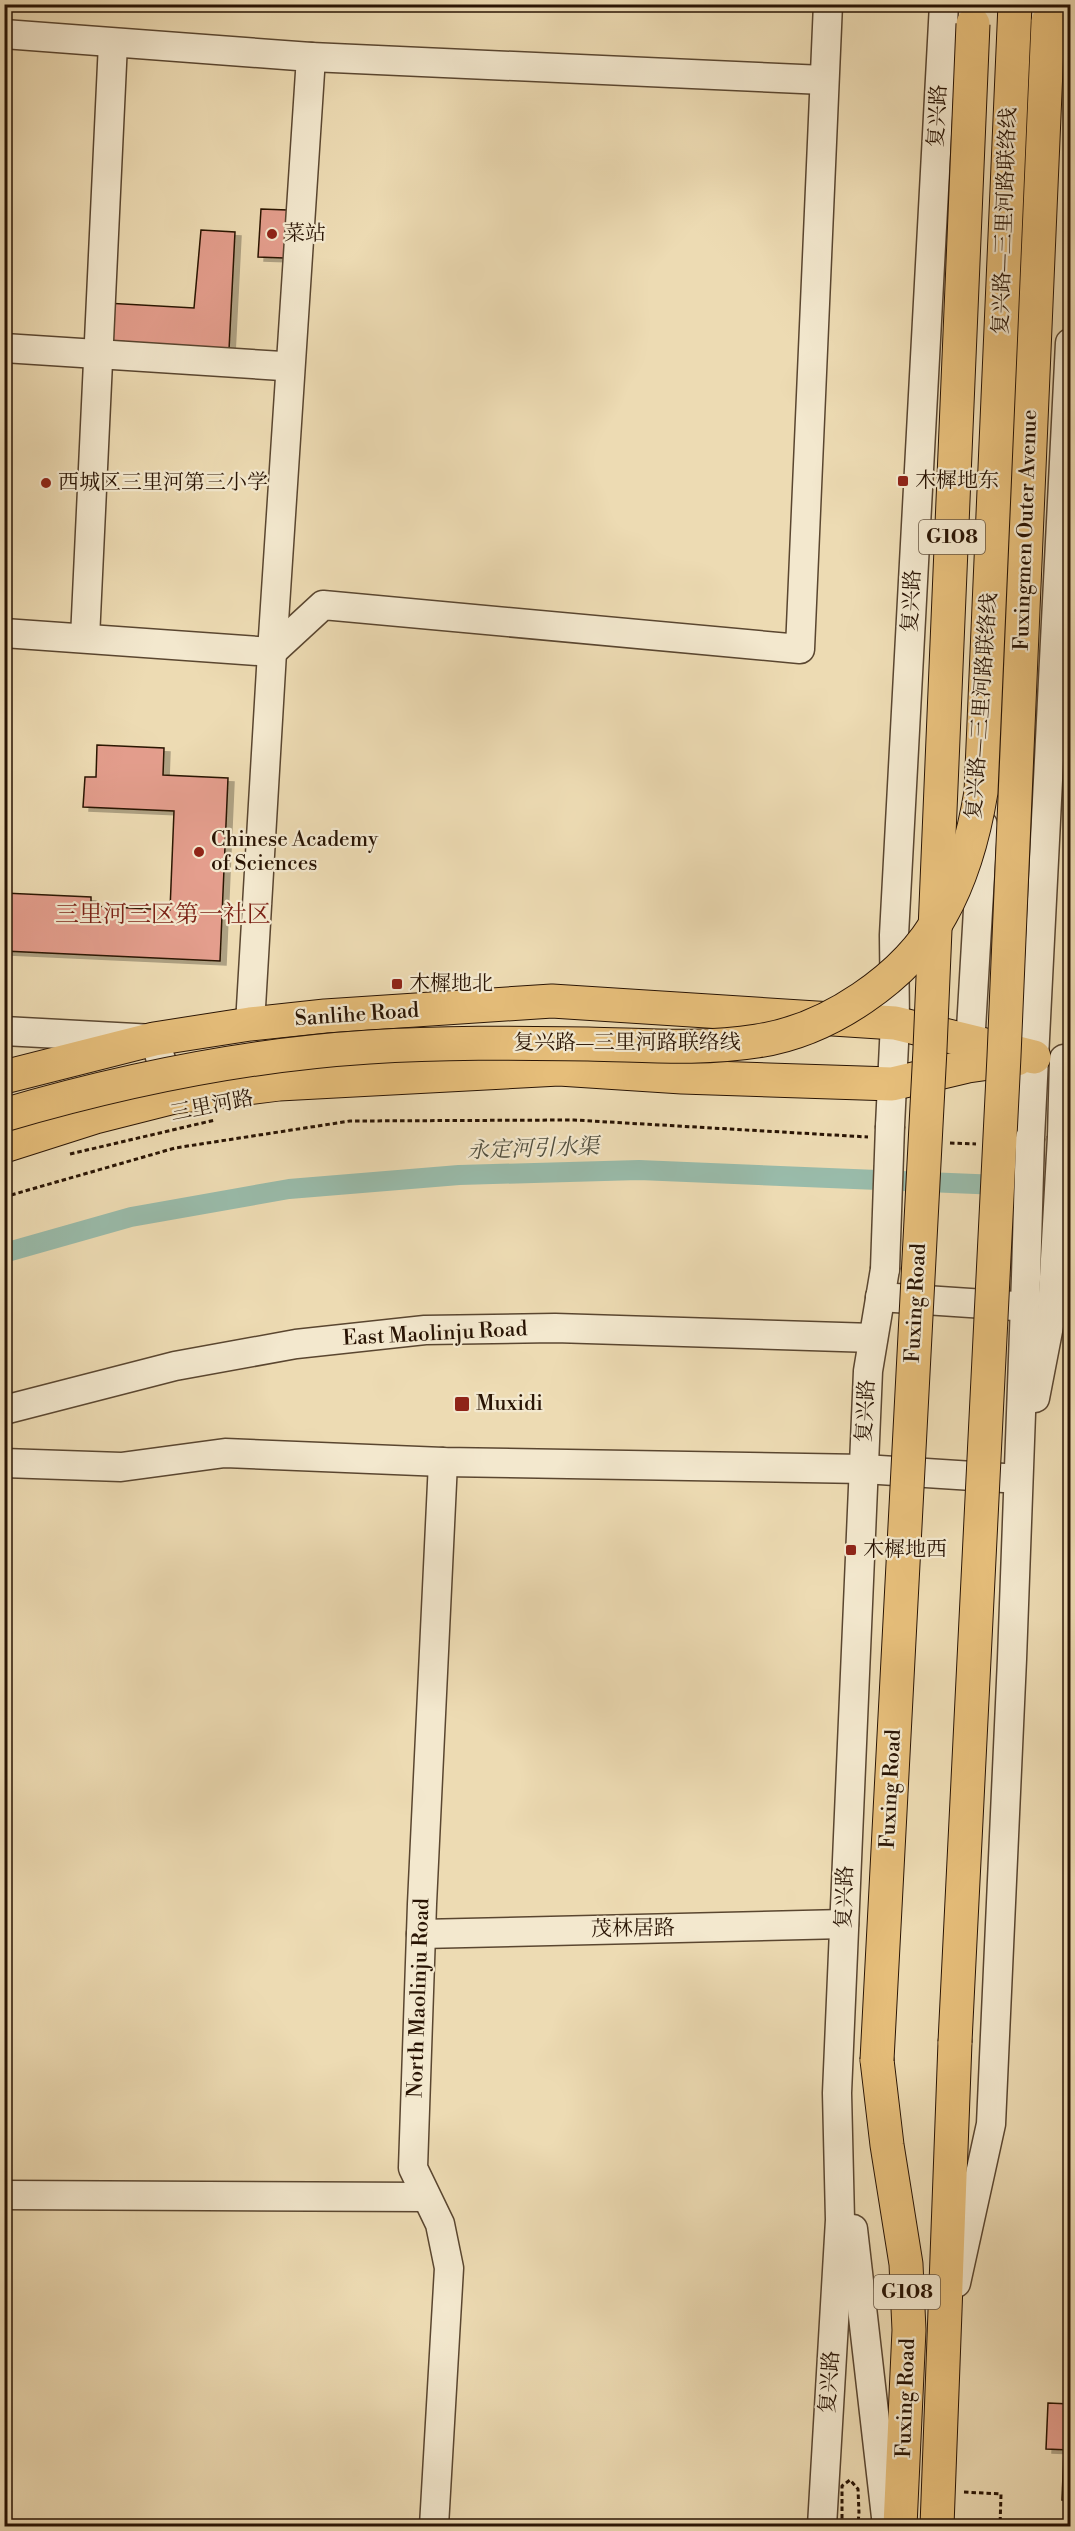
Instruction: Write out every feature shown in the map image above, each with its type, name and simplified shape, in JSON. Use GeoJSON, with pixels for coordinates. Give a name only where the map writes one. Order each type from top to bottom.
{"type":"FeatureCollection","features":[{"type":"Feature","properties":{"kind":"main road","name":"复兴路—三里河路联络线"},"geometry":{"type":"LineString","coordinates":[[4,1116],[151,1076],[322,1051],[457,1043],[699,1046],[759,1041],[797,1031],[841,1011],[882,982],[913,952],[940,918],[961,873],[974,831],[981,792],[1015,4]]}},
{"type":"Feature","properties":{"kind":"main road","name":"Fuxingmen Outer Avenue"},"geometry":{"type":"LineString","coordinates":[[1043,1058],[1048,13]]}},
{"type":"Feature","properties":{"kind":"main road","name":"Fuxing Road"},"geometry":{"type":"LineString","coordinates":[[900,2526],[909,2330],[906,2264],[887,2145],[877,2060],[930,1049],[974,14]]}},
{"type":"Feature","properties":{"kind":"main road","name":"Sanlihe Road"},"geometry":{"type":"LineString","coordinates":[[4,1077],[154,1039],[250,1024],[325,1016],[552,1001],[895,1023],[969,1054],[1043,1058]]}},
{"type":"Feature","properties":{"kind":"main road"},"geometry":{"type":"LineString","coordinates":[[552,1001],[570,1021],[570,1049],[559,1069]]}},
{"type":"Feature","properties":{"kind":"main road"},"geometry":{"type":"LineString","coordinates":[[4,1146],[95,1117],[174,1097],[279,1084],[559,1069],[682,1077],[892,1084],[969,1054]]}},
{"type":"Feature","properties":{"kind":"main road","name":"Fuxing Road"},"geometry":{"type":"LineString","coordinates":[[938,2526],[955,2042],[1043,1058]]}},
{"type":"Feature","properties":{"kind":"street"},"geometry":{"type":"LineString","coordinates":[[4,633],[272,652],[323,605],[800,649],[828,4]]}},
{"type":"Feature","properties":{"kind":"street","name":"复兴路"},"geometry":{"type":"LineString","coordinates":[[822,2526],[840,2220],[837,2093],[868,1371],[885,1269],[879,1132],[892,1084],[895,1023],[894,935],[944,4]]}},
{"type":"Feature","properties":{"kind":"street"},"geometry":{"type":"LineString","coordinates":[[4,34],[311,57],[824,80]]}},
{"type":"Feature","properties":{"kind":"street"},"geometry":{"type":"LineString","coordinates":[[85,638],[112,43]]}},
{"type":"Feature","properties":{"kind":"street"},"geometry":{"type":"LineString","coordinates":[[250,1024],[311,57]]}},
{"type":"Feature","properties":{"kind":"street"},"geometry":{"type":"LineString","coordinates":[[945,2332],[991,2124],[1030,1138],[1043,1058],[1046,819],[1067,482],[1071,343]]}},
{"type":"Feature","properties":{"kind":"street"},"geometry":{"type":"LineString","coordinates":[[4,348],[282,366]]}},
{"type":"Feature","properties":{"kind":"street"},"geometry":{"type":"LineString","coordinates":[[901,813],[1046,819]]}},
{"type":"Feature","properties":{"kind":"street"},"geometry":{"type":"LineString","coordinates":[[969,1054],[984,817]]}},
{"type":"Feature","properties":{"kind":"street"},"geometry":{"type":"LineString","coordinates":[[4,1031],[154,1039],[174,1097]]}},
{"type":"Feature","properties":{"kind":"street"},"geometry":{"type":"LineString","coordinates":[[1018,1479],[1061,1310],[1054,1277],[1063,1101],[1043,1058]]}},
{"type":"Feature","properties":{"kind":"street"},"geometry":{"type":"LineString","coordinates":[[880,1298],[1061,1310]]}},
{"type":"Feature","properties":{"kind":"street","name":"East Maolinju Road"},"geometry":{"type":"LineString","coordinates":[[4,1410],[186,1364],[296,1344],[425,1330],[555,1328],[873,1338]]}},
{"type":"Feature","properties":{"kind":"street"},"geometry":{"type":"LineString","coordinates":[[4,1463],[121,1467],[225,1453],[443,1462],[864,1470],[1018,1479]]}},
{"type":"Feature","properties":{"kind":"street","name":"North Maolinju Road"},"geometry":{"type":"LineString","coordinates":[[434,2526],[449,2268],[440,2224],[413,2168],[421,1934],[443,1462]]}},
{"type":"Feature","properties":{"kind":"street","name":"茂林居路"},"geometry":{"type":"LineString","coordinates":[[421,1934],[844,1924]]}},
{"type":"Feature","properties":{"kind":"street"},"geometry":{"type":"LineString","coordinates":[[837,2093],[887,2526]]}},
{"type":"Feature","properties":{"kind":"street"},"geometry":{"type":"LineString","coordinates":[[4,2195],[426,2197]]}},
{"type":"Feature","properties":{"kind":"street"},"geometry":{"type":"LineString","coordinates":[[840,2220],[865,2520]]}},
{"type":"Feature","properties":{"kind":"path","name":"三里河路"},"geometry":{"type":"LineString","coordinates":[[70,1154],[225,1118]]}},
{"type":"Feature","properties":{"kind":"path"},"geometry":{"type":"LineString","coordinates":[[4,1197],[175,1148],[350,1121],[574,1120],[879,1132]]}},
{"type":"Feature","properties":{"kind":"path"},"geometry":{"type":"LineString","coordinates":[[939,1142],[987,1145]]}},
{"type":"Feature","properties":{"kind":"path"},"geometry":{"type":"LineString","coordinates":[[842,2526],[842,2486],[845,2481],[850,2480],[858,2489],[865,2520]]}},
{"type":"Feature","properties":{"kind":"path"},"geometry":{"type":"LineString","coordinates":[[939,2491],[1002,2494],[1000,2526]]}},
{"type":"Feature","properties":{"kind":"building","name":"菜站"},"geometry":{"type":"Polygon","coordinates":[[[261,209],[287,210],[284,258],[258,257],[261,209]]]}},
{"type":"Feature","properties":{"kind":"building"},"geometry":{"type":"Polygon","coordinates":[[[201,230],[235,232],[229,350],[104,340],[106,303],[194,308],[201,230]]]}},
{"type":"Feature","properties":{"kind":"building","name":"Chinese Academy of Sciences"},"geometry":{"type":"Polygon","coordinates":[[[97,745],[164,748],[163,775],[228,778],[220,961],[4,951],[4,893],[91,897],[91,906],[170,910],[174,811],[83,807],[85,777],[96,777],[97,745]]]}},
{"type":"Feature","properties":{"kind":"building"},"geometry":{"type":"Polygon","coordinates":[[[1048,2403],[1070,2404],[1070,2450],[1046,2449],[1048,2403]]]}},
{"type":"Feature","properties":{"kind":"building"},"geometry":{"type":"Polygon","coordinates":[[[1064,2450],[1070,2450],[1070,2500],[1062,2500],[1064,2450]]]}},
{"type":"Feature","properties":{"kind":"waterway","name":"永定河引水渠"},"geometry":{"type":"LineString","coordinates":[[4,1253],[131,1217],[289,1189],[459,1175],[639,1170],[1070,1188]]}},
{"type":"Feature","properties":{"kind":"place","name":"菜站"},"geometry":{"type":"Point","coordinates":[272,234]}},
{"type":"Feature","properties":{"kind":"place","name":"木樨地东"},"geometry":{"type":"Point","coordinates":[903,481]}},
{"type":"Feature","properties":{"kind":"place","name":"西城区三里河第三小学"},"geometry":{"type":"Point","coordinates":[46,483]}},
{"type":"Feature","properties":{"kind":"place","name":"Chinese Academy of Sciences"},"geometry":{"type":"Point","coordinates":[199,852]}},
{"type":"Feature","properties":{"kind":"place","name":"木樨地北"},"geometry":{"type":"Point","coordinates":[397,984]}},
{"type":"Feature","properties":{"kind":"place","name":"Muxidi"},"geometry":{"type":"Point","coordinates":[462,1404]}},
{"type":"Feature","properties":{"kind":"place","name":"木樨地西"},"geometry":{"type":"Point","coordinates":[851,1550]}},
{"type":"Feature","properties":{"kind":"district","name":"三里河三区第一社区"},"geometry":{"type":"Point","coordinates":[163,915]}}]}
